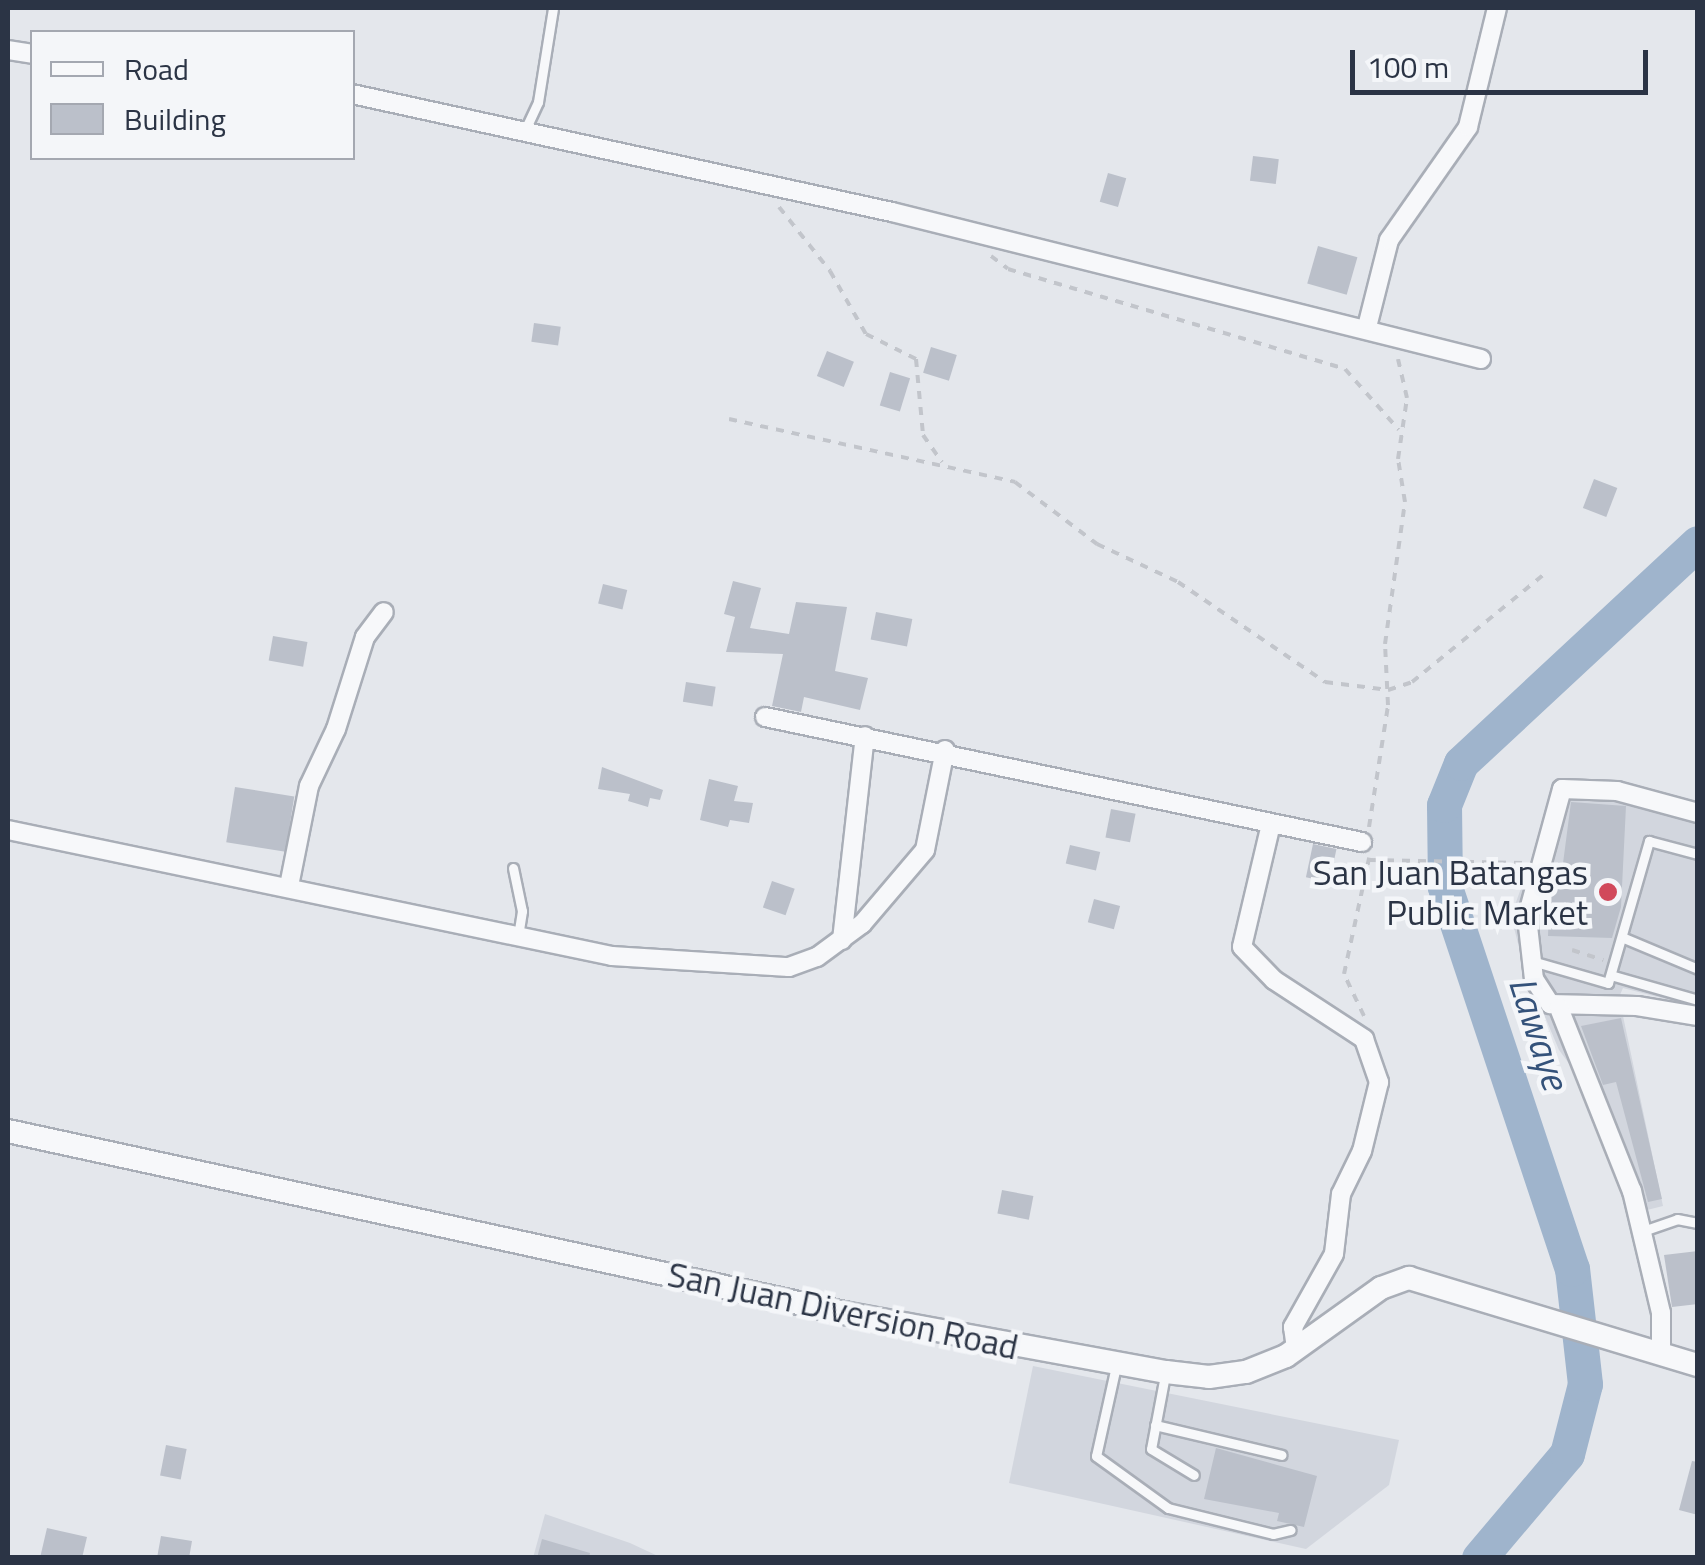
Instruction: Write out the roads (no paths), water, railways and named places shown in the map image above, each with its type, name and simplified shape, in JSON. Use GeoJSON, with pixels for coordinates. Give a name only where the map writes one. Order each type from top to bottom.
{"type":"FeatureCollection","features":[{"type":"Feature","properties":{"kind":"street"},"geometry":{"type":"LineString","coordinates":[[1368,327],[1389,240],[1468,126],[1497,8]]}},
{"type":"Feature","properties":{"kind":"street"},"geometry":{"type":"LineString","coordinates":[[355,95],[972,233],[1368,327],[1480,358]]}},
{"type":"Feature","properties":{"kind":"street"},"geometry":{"type":"LineString","coordinates":[[289,886],[309,786],[336,729],[365,637],[384,612]]}},
{"type":"Feature","properties":{"kind":"street"},"geometry":{"type":"LineString","coordinates":[[765,718],[945,750],[1362,842]]}},
{"type":"Feature","properties":{"kind":"street"},"geometry":{"type":"LineString","coordinates":[[842,940],[864,736]]}},
{"type":"Feature","properties":{"kind":"street"},"geometry":{"type":"LineString","coordinates":[[8,830],[612,956],[789,967],[842,940],[925,850],[945,750]]}},
{"type":"Feature","properties":{"kind":"street"},"geometry":{"type":"LineString","coordinates":[[1657,1353],[1663,1326],[1643,1231],[1614,1134],[1529,960],[1527,917],[1562,789],[1616,790],[1698,812]]}},
{"type":"Feature","properties":{"kind":"street"},"geometry":{"type":"LineString","coordinates":[[1271,824],[1242,947],[1274,980],[1340,1019],[1369,1050],[1377,1066],[1377,1096],[1341,1194],[1334,1254],[1293,1327],[1296,1349]]}},
{"type":"Feature","properties":{"kind":"street"},"geometry":{"type":"LineString","coordinates":[[1551,1004],[1637,1006],[1698,1016]]}},
{"type":"Feature","properties":{"kind":"street","name":"San Juan Diversion Road"},"geometry":{"type":"LineString","coordinates":[[8,1131],[824,1309],[1166,1372],[1208,1377],[1246,1372],[1296,1349],[1396,1280],[1423,1281],[1698,1365]]}},
{"type":"Feature","properties":{"kind":"lane"},"geometry":{"type":"LineString","coordinates":[[523,134],[538,102],[553,8]]}},
{"type":"Feature","properties":{"kind":"lane"},"geometry":{"type":"LineString","coordinates":[[1614,976],[1650,841],[1698,854]]}},
{"type":"Feature","properties":{"kind":"lane"},"geometry":{"type":"LineString","coordinates":[[513,868],[522,911],[518,935]]}},
{"type":"Feature","properties":{"kind":"lane"},"geometry":{"type":"LineString","coordinates":[[1624,938],[1698,969]]}},
{"type":"Feature","properties":{"kind":"lane"},"geometry":{"type":"LineString","coordinates":[[1529,960],[1600,983],[1614,976],[1698,1000]]}},
{"type":"Feature","properties":{"kind":"lane"},"geometry":{"type":"LineString","coordinates":[[1643,1231],[1677,1219],[1698,1223]]}},
{"type":"Feature","properties":{"kind":"lane"},"geometry":{"type":"LineString","coordinates":[[1116,1364],[1096,1456],[1168,1508],[1273,1534],[1291,1530]]}},
{"type":"Feature","properties":{"kind":"lane"},"geometry":{"type":"LineString","coordinates":[[1166,1372],[1151,1449],[1194,1475]]}},
{"type":"Feature","properties":{"kind":"lane"},"geometry":{"type":"LineString","coordinates":[[1156,1425],[1282,1455]]}},
{"type":"Feature","properties":{"kind":"waterway","name":"Lawaye"},"geometry":{"type":"LineString","coordinates":[[1479,1558],[1567,1454],[1585,1384],[1572,1269],[1445,887],[1444,805],[1461,763],[1698,543]]}},
{"type":"Feature","properties":{"kind":"place","name":"San Juan Batangas Public Market"},"geometry":{"type":"Point","coordinates":[1608,892]}}]}
